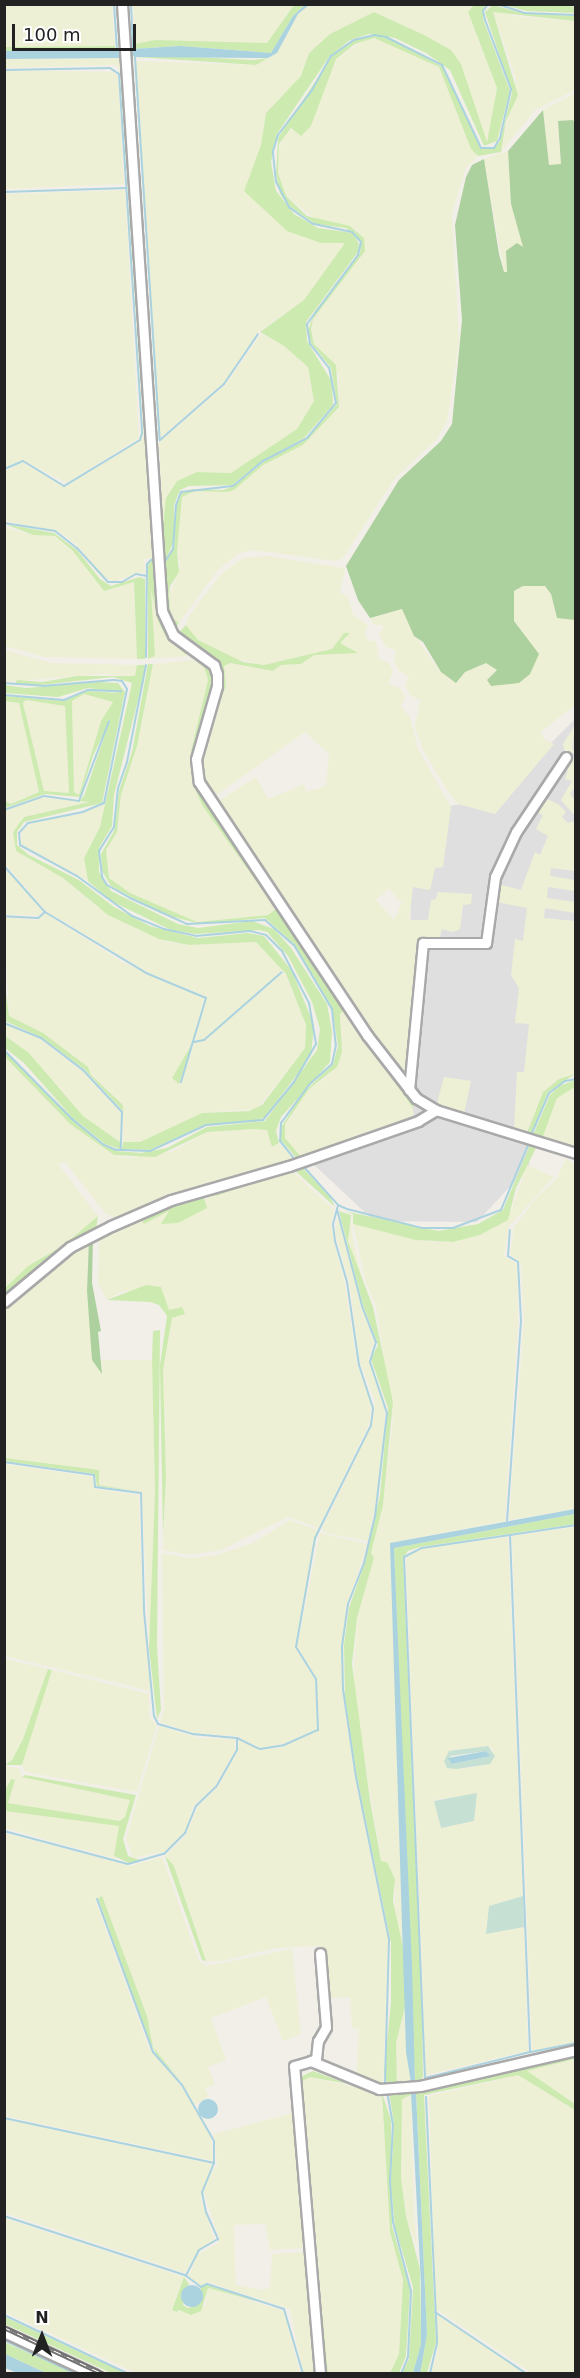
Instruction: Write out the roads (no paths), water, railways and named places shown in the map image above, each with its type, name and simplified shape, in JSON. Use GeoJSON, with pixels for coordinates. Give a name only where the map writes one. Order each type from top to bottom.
{"type":"FeatureCollection","features":[{"type":"Feature","properties":{"kind":"street"},"geometry":{"type":"LineString","coordinates":[[122,4],[162,610],[173,635],[214,665],[217,674],[196,759],[199,782],[367,1035],[409,1090],[425,1106],[575,1153]]}},
{"type":"Feature","properties":{"kind":"street"},"geometry":{"type":"LineString","coordinates":[[409,1090],[423,943],[486,943],[495,877],[516,832],[566,757]]}},
{"type":"Feature","properties":{"kind":"street"},"geometry":{"type":"LineString","coordinates":[[4,1302],[70,1247],[111,1226],[171,1200],[289,1166],[418,1121],[436,1110]]}},
{"type":"Feature","properties":{"kind":"street"},"geometry":{"type":"LineString","coordinates":[[320,1953],[326,2028],[318,2041],[316,2059],[294,2066],[320,2373]]}},
{"type":"Feature","properties":{"kind":"street"},"geometry":{"type":"LineString","coordinates":[[311,2061],[379,2090],[420,2086],[576,2050]]}},
{"type":"Feature","properties":{"kind":"street"},"geometry":{"type":"LineString","coordinates":[[4,2332],[94,2373]]}},
{"type":"Feature","properties":{"kind":"water"},"geometry":{"type":"Polygon","coordinates":[[[305,5],[309,5],[298,14],[277,53],[268,58],[135,57],[130,54],[133,49],[180,46],[271,53],[293,16],[305,5]]]}},
{"type":"Feature","properties":{"kind":"water"},"geometry":{"type":"Polygon","coordinates":[[[5,51],[119,51],[119,58],[5,59],[5,51]]]}},
{"type":"Feature","properties":{"kind":"water"},"geometry":{"type":"Polygon","coordinates":[[[575,1509],[575,1514],[394,1548],[412,1965],[415,2084],[411,2083],[406,2052],[390,1543],[575,1509]]]}},
{"type":"Feature","properties":{"kind":"water"},"geometry":{"type":"Polygon","coordinates":[[[486,1751],[491,1756],[451,1764],[448,1758],[486,1751]]]}},
{"type":"Feature","properties":{"kind":"water"},"geometry":{"type":"Polygon","coordinates":[[[411,2093],[416,2093],[427,2334],[420,2374],[413,2373],[421,2344],[421,2284],[411,2093]]]}},
{"type":"Feature","properties":{"kind":"water"},"geometry":{"type":"Polygon","coordinates":[[[208,2099],[215,2102],[218,2109],[215,2116],[208,2119],[201,2116],[198,2109],[201,2102],[208,2099]]]}},
{"type":"Feature","properties":{"kind":"water"},"geometry":{"type":"Polygon","coordinates":[[[192,2285],[200,2288],[203,2296],[200,2304],[192,2307],[184,2304],[181,2296],[184,2288],[192,2285]]]}},
{"type":"Feature","properties":{"kind":"water"},"geometry":{"type":"Polygon","coordinates":[[[5,2354],[46,2373],[17,2373],[5,2368],[5,2354]]]}},
{"type":"Feature","properties":{"kind":"waterway"},"geometry":{"type":"LineString","coordinates":[[114,4],[117,51]]}},
{"type":"Feature","properties":{"kind":"waterway"},"geometry":{"type":"LineString","coordinates":[[131,4],[133,49]]}},
{"type":"Feature","properties":{"kind":"waterway"},"geometry":{"type":"LineString","coordinates":[[166,560],[173,549],[176,505],[181,492],[233,486],[263,461],[307,438],[336,403],[329,368],[310,344],[307,324],[358,255],[361,242],[352,232],[313,224],[289,207],[276,182],[273,151],[278,135],[312,90],[331,56],[354,40],[374,35],[386,37],[442,65],[481,148],[494,148],[500,138],[511,89],[485,20],[483,11],[488,4]]}},
{"type":"Feature","properties":{"kind":"waterway"},"geometry":{"type":"LineString","coordinates":[[497,4],[524,13],[576,15]]}},
{"type":"Feature","properties":{"kind":"waterway"},"geometry":{"type":"LineString","coordinates":[[135,57],[160,440],[224,384],[258,334]]}},
{"type":"Feature","properties":{"kind":"waterway"},"geometry":{"type":"LineString","coordinates":[[4,70],[110,68],[119,74],[142,433],[140,440],[64,486],[23,461],[4,469]]}},
{"type":"Feature","properties":{"kind":"waterway"},"geometry":{"type":"LineString","coordinates":[[4,192],[127,188]]}},
{"type":"Feature","properties":{"kind":"waterway"},"geometry":{"type":"LineString","coordinates":[[4,523],[55,531],[77,548],[108,582],[122,582],[136,574],[147,576]]}},
{"type":"Feature","properties":{"kind":"waterway"},"geometry":{"type":"LineString","coordinates":[[146,657],[147,564],[151,560]]}},
{"type":"Feature","properties":{"kind":"waterway"},"geometry":{"type":"LineString","coordinates":[[146,665],[127,762],[118,788],[114,827],[99,851],[102,877],[107,885],[130,898],[187,924],[265,920],[294,945],[332,1009],[336,1045],[332,1064],[309,1085],[281,1123],[280,1141],[293,1157]]}},
{"type":"Feature","properties":{"kind":"waterway"},"geometry":{"type":"LineString","coordinates":[[4,683],[43,686],[114,680],[122,681],[127,689],[104,803],[83,812],[28,823],[19,833],[20,845],[77,876],[132,916],[164,929],[196,936],[250,931],[266,935],[282,951],[309,1003],[316,1044],[294,1082],[263,1120],[206,1125],[150,1151],[116,1150],[104,1145],[72,1119],[4,1050]]}},
{"type":"Feature","properties":{"kind":"waterway"},"geometry":{"type":"LineString","coordinates":[[4,695],[64,700],[88,690],[121,691]]}},
{"type":"Feature","properties":{"kind":"waterway"},"geometry":{"type":"LineString","coordinates":[[4,810],[44,796],[79,801],[109,721]]}},
{"type":"Feature","properties":{"kind":"waterway"},"geometry":{"type":"LineString","coordinates":[[4,866],[45,912],[38,918],[4,916]]}},
{"type":"Feature","properties":{"kind":"waterway"},"geometry":{"type":"LineString","coordinates":[[45,912],[146,973],[206,998],[181,1082]]}},
{"type":"Feature","properties":{"kind":"waterway"},"geometry":{"type":"LineString","coordinates":[[194,1042],[204,1040],[282,972]]}},
{"type":"Feature","properties":{"kind":"waterway"},"geometry":{"type":"LineString","coordinates":[[4,1023],[41,1038],[83,1070],[122,1112],[121,1150]]}},
{"type":"Feature","properties":{"kind":"waterway"},"geometry":{"type":"LineString","coordinates":[[532,1133],[549,1093],[565,1081],[576,1079]]}},
{"type":"Feature","properties":{"kind":"waterway"},"geometry":{"type":"LineString","coordinates":[[303,1166],[338,1205],[347,1209],[422,1228],[453,1228],[501,1210],[528,1145]]}},
{"type":"Feature","properties":{"kind":"waterway"},"geometry":{"type":"LineString","coordinates":[[4,1462],[94,1475],[95,1487],[141,1493],[144,1611],[154,1716],[158,1724],[192,1734],[237,1738],[260,1749],[284,1745],[318,1730],[316,1679],[296,1647],[315,1538],[371,1425],[373,1408],[359,1365],[347,1282],[335,1241],[333,1224],[338,1205]]}},
{"type":"Feature","properties":{"kind":"waterway"},"geometry":{"type":"LineString","coordinates":[[337,1209],[362,1306],[376,1342],[370,1362],[387,1413],[375,1516],[364,1563],[348,1604],[342,1646],[343,1689],[356,1777],[389,1939],[385,2085]]}},
{"type":"Feature","properties":{"kind":"waterway"},"geometry":{"type":"LineString","coordinates":[[507,1521],[521,1321],[518,1262],[508,1256],[510,1230]]}},
{"type":"Feature","properties":{"kind":"waterway"},"geometry":{"type":"LineString","coordinates":[[510,1535],[530,2052],[425,2078],[404,1557],[422,1548],[576,1525]]}},
{"type":"Feature","properties":{"kind":"waterway"},"geometry":{"type":"LineString","coordinates":[[4,1831],[128,1864],[164,1854],[185,1833],[196,1806],[216,1787],[237,1750],[237,1738]]}},
{"type":"Feature","properties":{"kind":"waterway"},"geometry":{"type":"LineString","coordinates":[[97,1899],[153,2052],[182,2085],[214,2141],[214,2163],[202,2192],[206,2212],[218,2239],[199,2250],[186,2276]]}},
{"type":"Feature","properties":{"kind":"waterway"},"geometry":{"type":"LineString","coordinates":[[531,2052],[576,2043]]}},
{"type":"Feature","properties":{"kind":"waterway"},"geometry":{"type":"LineString","coordinates":[[387,2091],[393,2124],[390,2182],[393,2222],[411,2291],[408,2357],[401,2374]]}},
{"type":"Feature","properties":{"kind":"waterway"},"geometry":{"type":"LineString","coordinates":[[426,2097],[437,2343],[430,2374]]}},
{"type":"Feature","properties":{"kind":"waterway"},"geometry":{"type":"LineString","coordinates":[[4,2118],[214,2163]]}},
{"type":"Feature","properties":{"kind":"waterway"},"geometry":{"type":"LineString","coordinates":[[4,2216],[185,2275],[201,2287],[207,2284],[284,2309],[303,2374]]}},
{"type":"Feature","properties":{"kind":"waterway"},"geometry":{"type":"LineString","coordinates":[[435,2312],[527,2374]]}},
{"type":"Feature","properties":{"kind":"waterway"},"geometry":{"type":"LineString","coordinates":[[4,2315],[129,2374]]}},
{"type":"Feature","properties":{"kind":"waterway"},"geometry":{"type":"LineString","coordinates":[[4,2340],[76,2374]]}},
{"type":"Feature","properties":{"kind":"railway"},"geometry":{"type":"LineString","coordinates":[[4,2327],[104,2374]]}}]}
